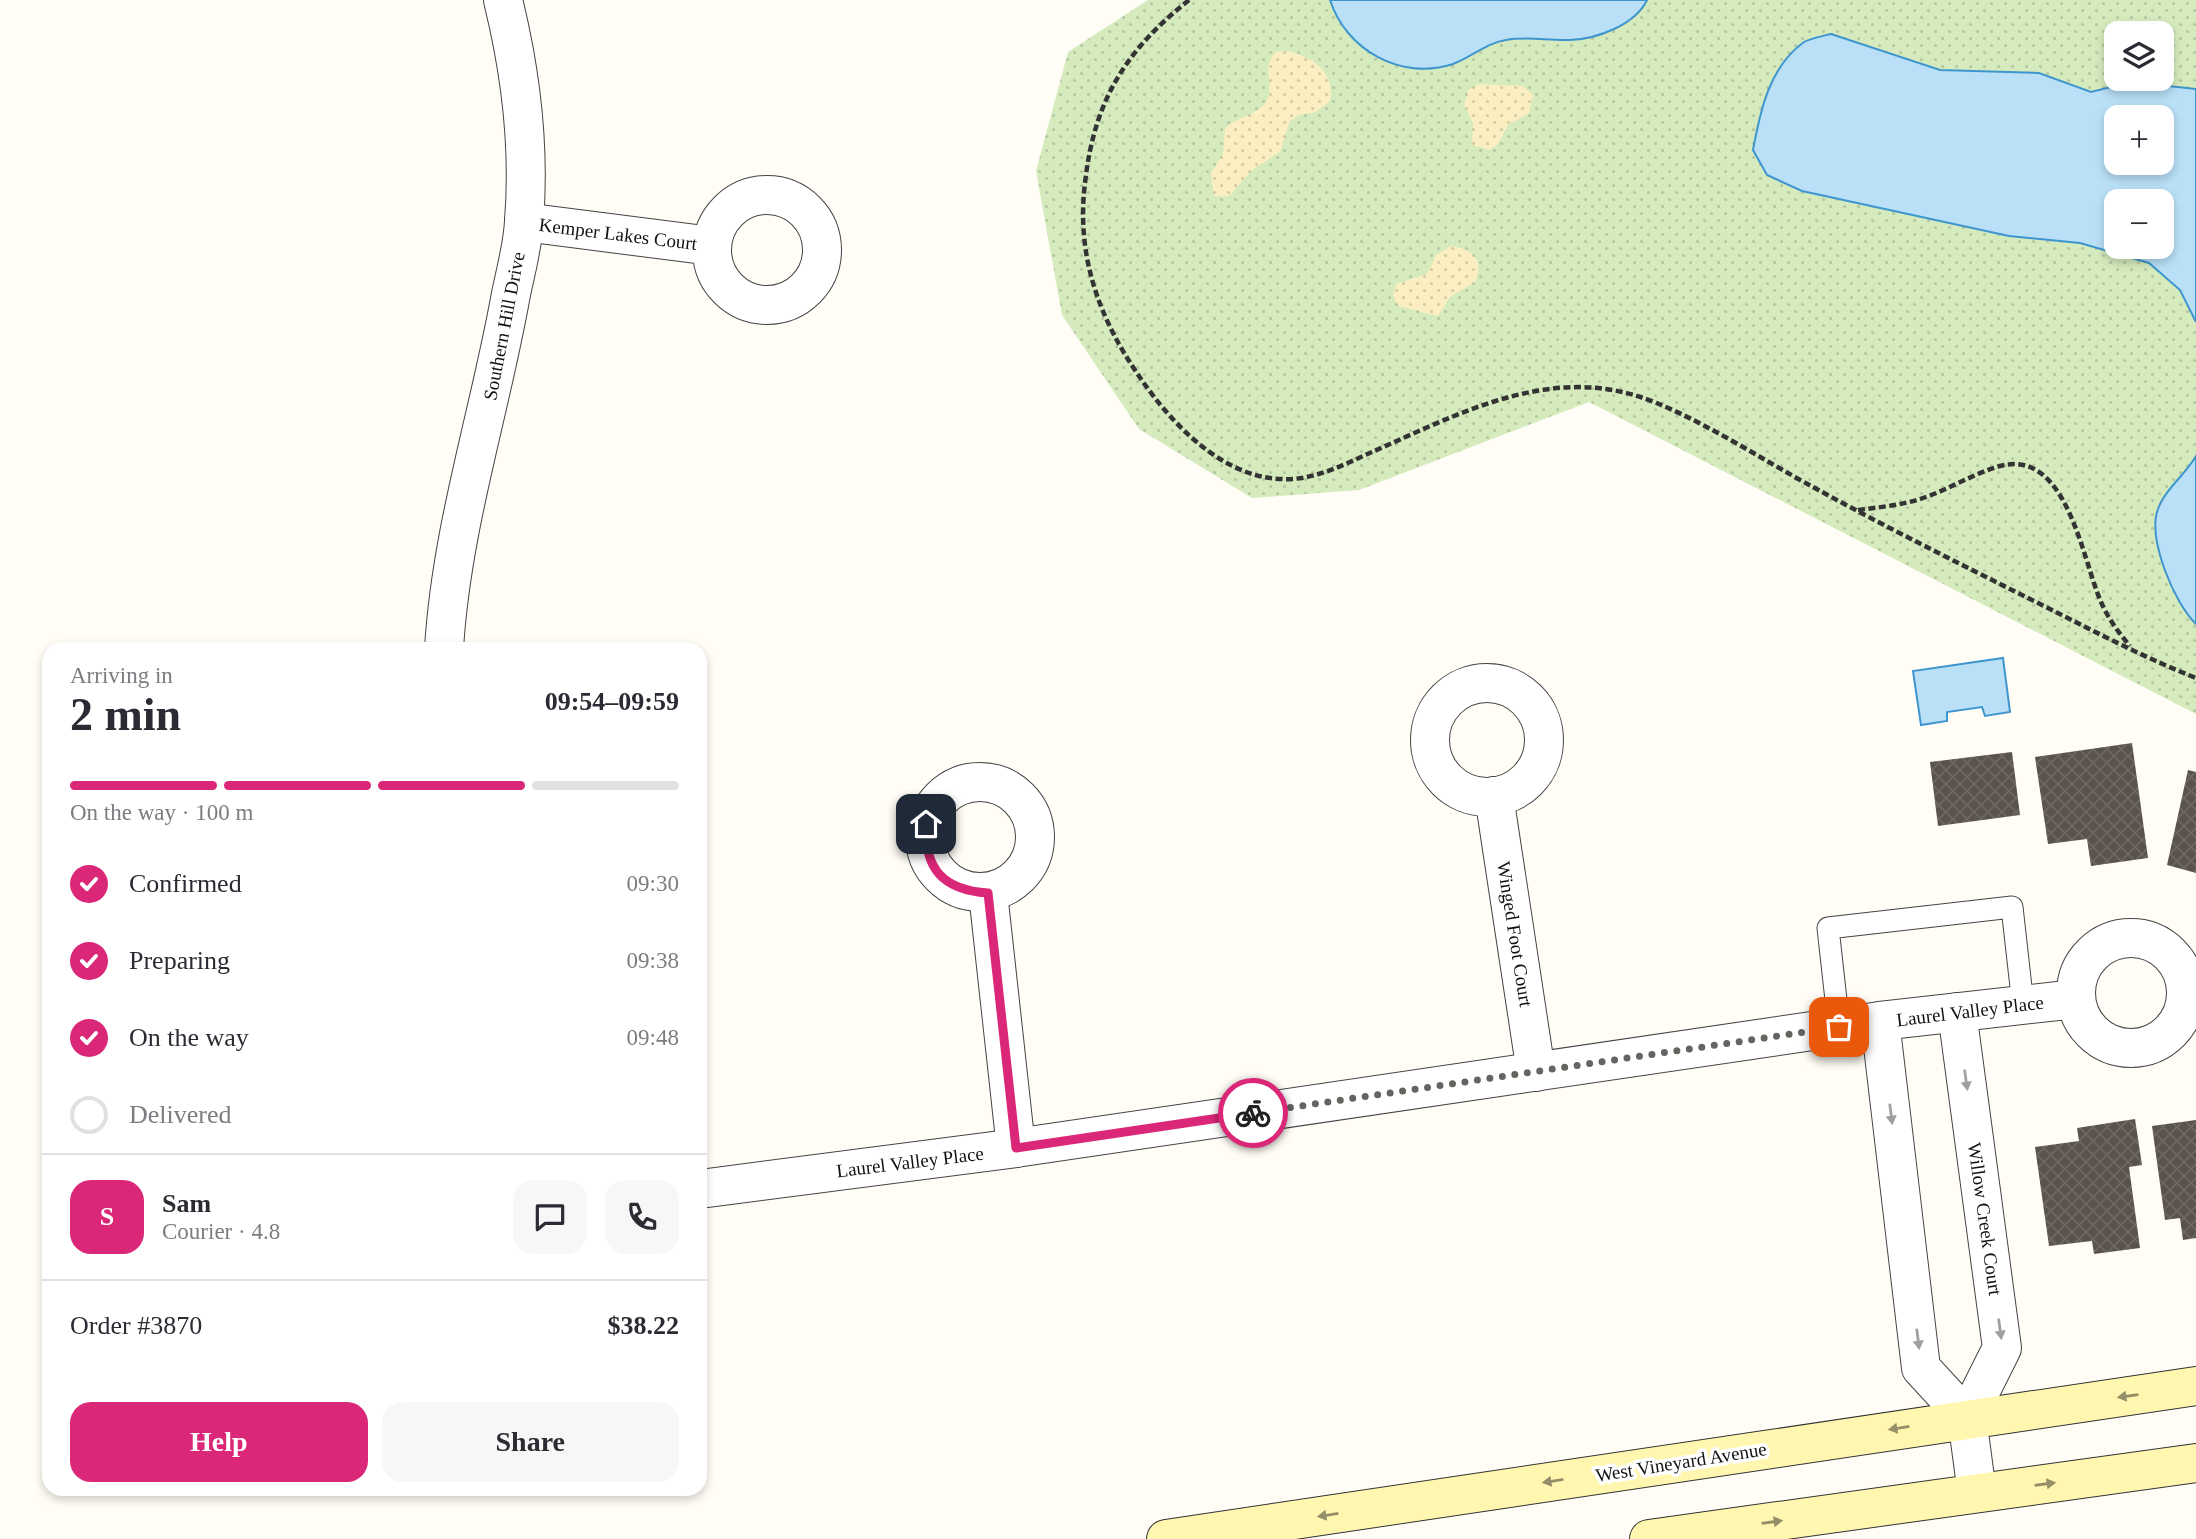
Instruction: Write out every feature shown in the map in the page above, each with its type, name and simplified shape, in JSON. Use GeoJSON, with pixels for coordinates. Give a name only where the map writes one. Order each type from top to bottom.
{"type":"FeatureCollection","features":[{"type":"Feature","properties":{"kind":"main road","name":"West Vineyard Avenue"},"geometry":{"type":"LineString","coordinates":[[1183,1538],[1967,1418],[2196,1386]]}},
{"type":"Feature","properties":{"kind":"main road"},"geometry":{"type":"LineString","coordinates":[[1649,1539],[2196,1463]]}},
{"type":"Feature","properties":{"kind":"street","name":"Southern Hill Drive"},"geometry":{"type":"LineString","coordinates":[[445,642],[463,515],[499,362],[524,222],[526,130],[514,46],[503,0]]}},
{"type":"Feature","properties":{"kind":"street","name":"Kemper Lakes Court"},"geometry":{"type":"LineString","coordinates":[[524,222],[712,246]]}},
{"type":"Feature","properties":{"kind":"street","name":"Winged Foot Court"},"geometry":{"type":"LineString","coordinates":[[1494,796],[1536,1072]]}},
{"type":"Feature","properties":{"kind":"street"},"geometry":{"type":"LineString","coordinates":[[988,893],[1016,1148]]}},
{"type":"Feature","properties":{"kind":"street","name":"Laurel Valley Place"},"geometry":{"type":"LineString","coordinates":[[707,1188],[1016,1148],[1880,1021],[2076,999]]}},
{"type":"Feature","properties":{"kind":"street","name":"Willow Creek Court"},"geometry":{"type":"LineString","coordinates":[[1957,1012],[2002,1348],[1967,1418]]}},
{"type":"Feature","properties":{"kind":"street"},"geometry":{"type":"LineString","coordinates":[[1880,1021],[1921,1368],[1967,1418],[1977,1493]]}},
{"type":"Feature","properties":{"kind":"lane"},"geometry":{"type":"LineString","coordinates":[[1839,1027],[1828,928],[2012,907],[2023,1005]]}},
{"type":"Feature","properties":{"kind":"path"},"geometry":{"type":"LineString","coordinates":[[1189,0],[1144,39],[1123,64],[1107,94],[1087,161],[1082,232],[1095,293],[1123,352],[1152,396],[1200,445],[1245,471],[1278,480],[1306,478],[1458,415],[1525,392],[1554,387],[1598,388],[1635,396],[1657,404],[1857,510],[2132,650],[2196,678]]}},
{"type":"Feature","properties":{"kind":"path"},"geometry":{"type":"LineString","coordinates":[[1857,510],[1907,503],[2001,466],[2027,466],[2039,470],[2048,477],[2062,498],[2101,602],[2132,650]]}},
{"type":"Feature","properties":{"kind":"green space"},"geometry":{"type":"Polygon","coordinates":[[[1148,0],[2196,0],[2196,714],[1589,402],[1359,490],[1252,498],[1139,429],[1062,315],[1036,171],[1068,52],[1148,0]]]}},
{"type":"Feature","properties":{"kind":"sand"},"geometry":{"type":"Polygon","coordinates":[[[1285,51],[1304,56],[1320,67],[1329,82],[1330,101],[1316,112],[1299,115],[1290,121],[1280,152],[1252,170],[1229,196],[1214,196],[1211,173],[1223,154],[1225,129],[1253,113],[1267,100],[1271,57],[1276,52],[1285,51]]]}},
{"type":"Feature","properties":{"kind":"sand"},"geometry":{"type":"Polygon","coordinates":[[[1479,84],[1523,86],[1533,95],[1529,113],[1508,125],[1498,144],[1490,150],[1472,145],[1473,123],[1464,105],[1468,90],[1479,84]]]}},
{"type":"Feature","properties":{"kind":"sand"},"geometry":{"type":"Polygon","coordinates":[[[1451,246],[1475,256],[1478,274],[1475,282],[1450,297],[1438,316],[1398,306],[1393,296],[1396,284],[1427,274],[1436,255],[1451,246]]]}},
{"type":"Feature","properties":{"kind":"water"},"geometry":{"type":"Polygon","coordinates":[[[1330,0],[1647,0],[1634,17],[1614,29],[1592,37],[1570,40],[1506,40],[1492,44],[1453,64],[1414,68],[1395,64],[1362,47],[1338,18],[1330,0]]]}},
{"type":"Feature","properties":{"kind":"water"},"geometry":{"type":"Polygon","coordinates":[[[1831,34],[1940,70],[2039,73],[2091,92],[2104,89],[2104,91],[2174,91],[2174,87],[2196,89],[2196,322],[2180,290],[2149,263],[2135,259],[2174,259],[2174,189],[2104,189],[2104,250],[2080,243],[2009,236],[1802,191],[1767,175],[1753,150],[1763,106],[1782,64],[1807,41],[1831,34]]]}},
{"type":"Feature","properties":{"kind":"water"},"geometry":{"type":"Polygon","coordinates":[[[2196,456],[2196,624],[2171,586],[2159,553],[2156,521],[2165,495],[2196,456]]]}},
{"type":"Feature","properties":{"kind":"water"},"geometry":{"type":"Polygon","coordinates":[[[2003,658],[2010,712],[1985,716],[1982,707],[1947,712],[1947,721],[1921,725],[1913,671],[2003,658]]]}},
{"type":"Feature","properties":{"kind":"building"},"geometry":{"type":"Polygon","coordinates":[[[2132,743],[2148,858],[2091,866],[2087,839],[2048,844],[2035,757],[2132,743]]]}},
{"type":"Feature","properties":{"kind":"building"},"geometry":{"type":"Polygon","coordinates":[[[2012,752],[2020,815],[1938,826],[1930,762],[2012,752]]]}},
{"type":"Feature","properties":{"kind":"building"},"geometry":{"type":"Polygon","coordinates":[[[2188,770],[2196,772],[2196,873],[2167,865],[2188,770]]]}},
{"type":"Feature","properties":{"kind":"building"},"geometry":{"type":"Polygon","coordinates":[[[2135,1119],[2142,1165],[2129,1167],[2140,1248],[2094,1254],[2092,1241],[2049,1246],[2035,1147],[2079,1141],[2077,1128],[2135,1119]]]}},
{"type":"Feature","properties":{"kind":"building"},"geometry":{"type":"Polygon","coordinates":[[[2196,1120],[2196,1238],[2183,1240],[2180,1218],[2165,1220],[2152,1126],[2196,1120]]]}},
{"type":"Feature","properties":{"kind":"way so far"},"geometry":{"type":"LineString","coordinates":[[1253,1113],[1839,1027]]}},
{"type":"Feature","properties":{"kind":"route"},"geometry":{"type":"LineString","coordinates":[[926,824],[925,845],[932,866],[947,883],[966,892],[988,893],[1016,1148],[1253,1113]]}}]}
